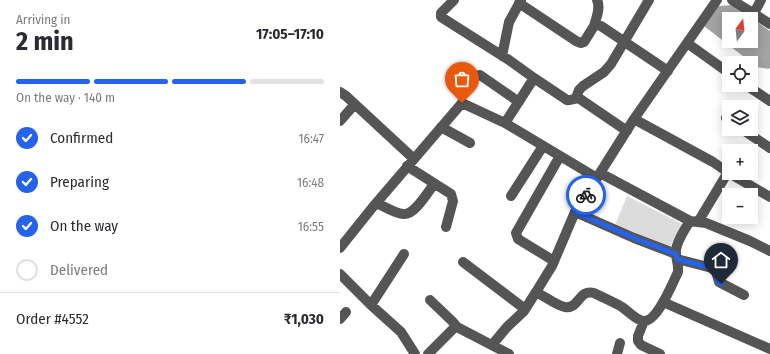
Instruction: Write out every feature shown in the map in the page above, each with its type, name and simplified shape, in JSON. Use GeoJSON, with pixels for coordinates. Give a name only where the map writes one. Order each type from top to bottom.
{"type":"FeatureCollection","features":[{"type":"Feature","properties":{"kind":"street"},"geometry":{"type":"LineString","coordinates":[[454,0],[441,13],[441,17],[502,56],[564,99],[570,101],[576,98],[579,90],[583,86],[604,72],[611,64],[649,0]]}},
{"type":"Feature","properties":{"kind":"street"},"geometry":{"type":"LineString","coordinates":[[502,56],[509,22],[520,1],[581,43],[584,42],[594,26],[599,11],[597,0]]}},
{"type":"Feature","properties":{"kind":"street"},"geometry":{"type":"LineString","coordinates":[[492,345],[525,309],[554,262],[575,212],[634,119],[717,0]]}},
{"type":"Feature","properties":{"kind":"street"},"geometry":{"type":"LineString","coordinates":[[732,0],[752,12]]}},
{"type":"Feature","properties":{"kind":"street"},"geometry":{"type":"LineString","coordinates":[[755,12],[761,0]]}},
{"type":"Feature","properties":{"kind":"street"},"geometry":{"type":"LineString","coordinates":[[758,16],[770,24]]}},
{"type":"Feature","properties":{"kind":"street"},"geometry":{"type":"LineString","coordinates":[[594,26],[601,26],[668,71]]}},
{"type":"Feature","properties":{"kind":"street"},"geometry":{"type":"LineString","coordinates":[[687,44],[722,69]]}},
{"type":"Feature","properties":{"kind":"street"},"geometry":{"type":"LineString","coordinates":[[480,75],[519,102]]}},
{"type":"Feature","properties":{"kind":"street"},"geometry":{"type":"LineString","coordinates":[[505,124],[534,78]]}},
{"type":"Feature","properties":{"kind":"street"},"geometry":{"type":"LineString","coordinates":[[340,92],[355,104],[410,163],[434,184],[451,194],[453,201],[446,227]]}},
{"type":"Feature","properties":{"kind":"street"},"geometry":{"type":"LineString","coordinates":[[756,92],[770,102]]}},
{"type":"Feature","properties":{"kind":"street"},"geometry":{"type":"LineString","coordinates":[[576,98],[599,111],[627,131]]}},
{"type":"Feature","properties":{"kind":"street"},"geometry":{"type":"LineString","coordinates":[[340,248],[376,203],[462,103],[505,124],[598,176],[694,222],[706,223],[770,251]]}},
{"type":"Feature","properties":{"kind":"street"},"geometry":{"type":"LineString","coordinates":[[340,121],[355,104]]}},
{"type":"Feature","properties":{"kind":"street"},"geometry":{"type":"LineString","coordinates":[[634,119],[722,168]]}},
{"type":"Feature","properties":{"kind":"street"},"geometry":{"type":"LineString","coordinates":[[441,127],[470,143]]}},
{"type":"Feature","properties":{"kind":"street"},"geometry":{"type":"LineString","coordinates":[[752,136],[770,148]]}},
{"type":"Feature","properties":{"kind":"street"},"geometry":{"type":"LineString","coordinates":[[511,196],[543,146]]}},
{"type":"Feature","properties":{"kind":"street"},"geometry":{"type":"LineString","coordinates":[[554,262],[518,239],[516,233],[560,156]]}},
{"type":"Feature","properties":{"kind":"street"},"geometry":{"type":"LineString","coordinates":[[660,354],[641,344],[638,341],[638,336],[644,321],[655,315],[678,272],[675,251],[682,235],[694,222],[724,180]]}},
{"type":"Feature","properties":{"kind":"street"},"geometry":{"type":"LineString","coordinates":[[741,180],[770,197]]}},
{"type":"Feature","properties":{"kind":"street"},"geometry":{"type":"LineString","coordinates":[[376,203],[402,214],[407,214],[412,212],[434,184]]}},
{"type":"Feature","properties":{"kind":"street"},"geometry":{"type":"LineString","coordinates":[[575,212],[676,256],[712,268],[716,272],[719,282],[744,295]]}},
{"type":"Feature","properties":{"kind":"street"},"geometry":{"type":"LineString","coordinates":[[371,305],[404,254]]}},
{"type":"Feature","properties":{"kind":"street"},"geometry":{"type":"LineString","coordinates":[[462,262],[525,309]]}},
{"type":"Feature","properties":{"kind":"street"},"geometry":{"type":"LineString","coordinates":[[340,274],[401,332],[415,354]]}},
{"type":"Feature","properties":{"kind":"street"},"geometry":{"type":"LineString","coordinates":[[536,292],[564,307],[574,305],[585,293],[594,293],[644,321]]}},
{"type":"Feature","properties":{"kind":"street"},"geometry":{"type":"LineString","coordinates":[[430,300],[452,320],[456,327],[509,354]]}},
{"type":"Feature","properties":{"kind":"street"},"geometry":{"type":"LineString","coordinates":[[663,302],[770,349]]}},
{"type":"Feature","properties":{"kind":"street"},"geometry":{"type":"LineString","coordinates":[[428,354],[456,327]]}},
{"type":"Feature","properties":{"kind":"street"},"geometry":{"type":"LineString","coordinates":[[617,354],[620,344]]}},
{"type":"Feature","properties":{"kind":"shaded area"},"geometry":{"type":"Polygon","coordinates":[[[733,5],[743,12],[722,12],[722,40],[704,26],[718,6],[733,5]]]}},
{"type":"Feature","properties":{"kind":"shaded area"},"geometry":{"type":"Polygon","coordinates":[[[758,23],[770,31],[769,69],[758,67],[758,56],[743,56],[732,48],[758,48],[758,23]]]}},
{"type":"Feature","properties":{"kind":"shaded area"},"geometry":{"type":"Polygon","coordinates":[[[627,196],[682,224],[669,248],[614,227],[627,196]]]}},
{"type":"Feature","properties":{"kind":"way so far"},"geometry":{"type":"LineString","coordinates":[[462,103],[505,124],[597,178],[586,195]]}},
{"type":"Feature","properties":{"kind":"route"},"geometry":{"type":"LineString","coordinates":[[586,195],[575,212],[607,227],[676,254],[677,259],[712,268],[716,272],[717,280],[721,284]]}}]}
